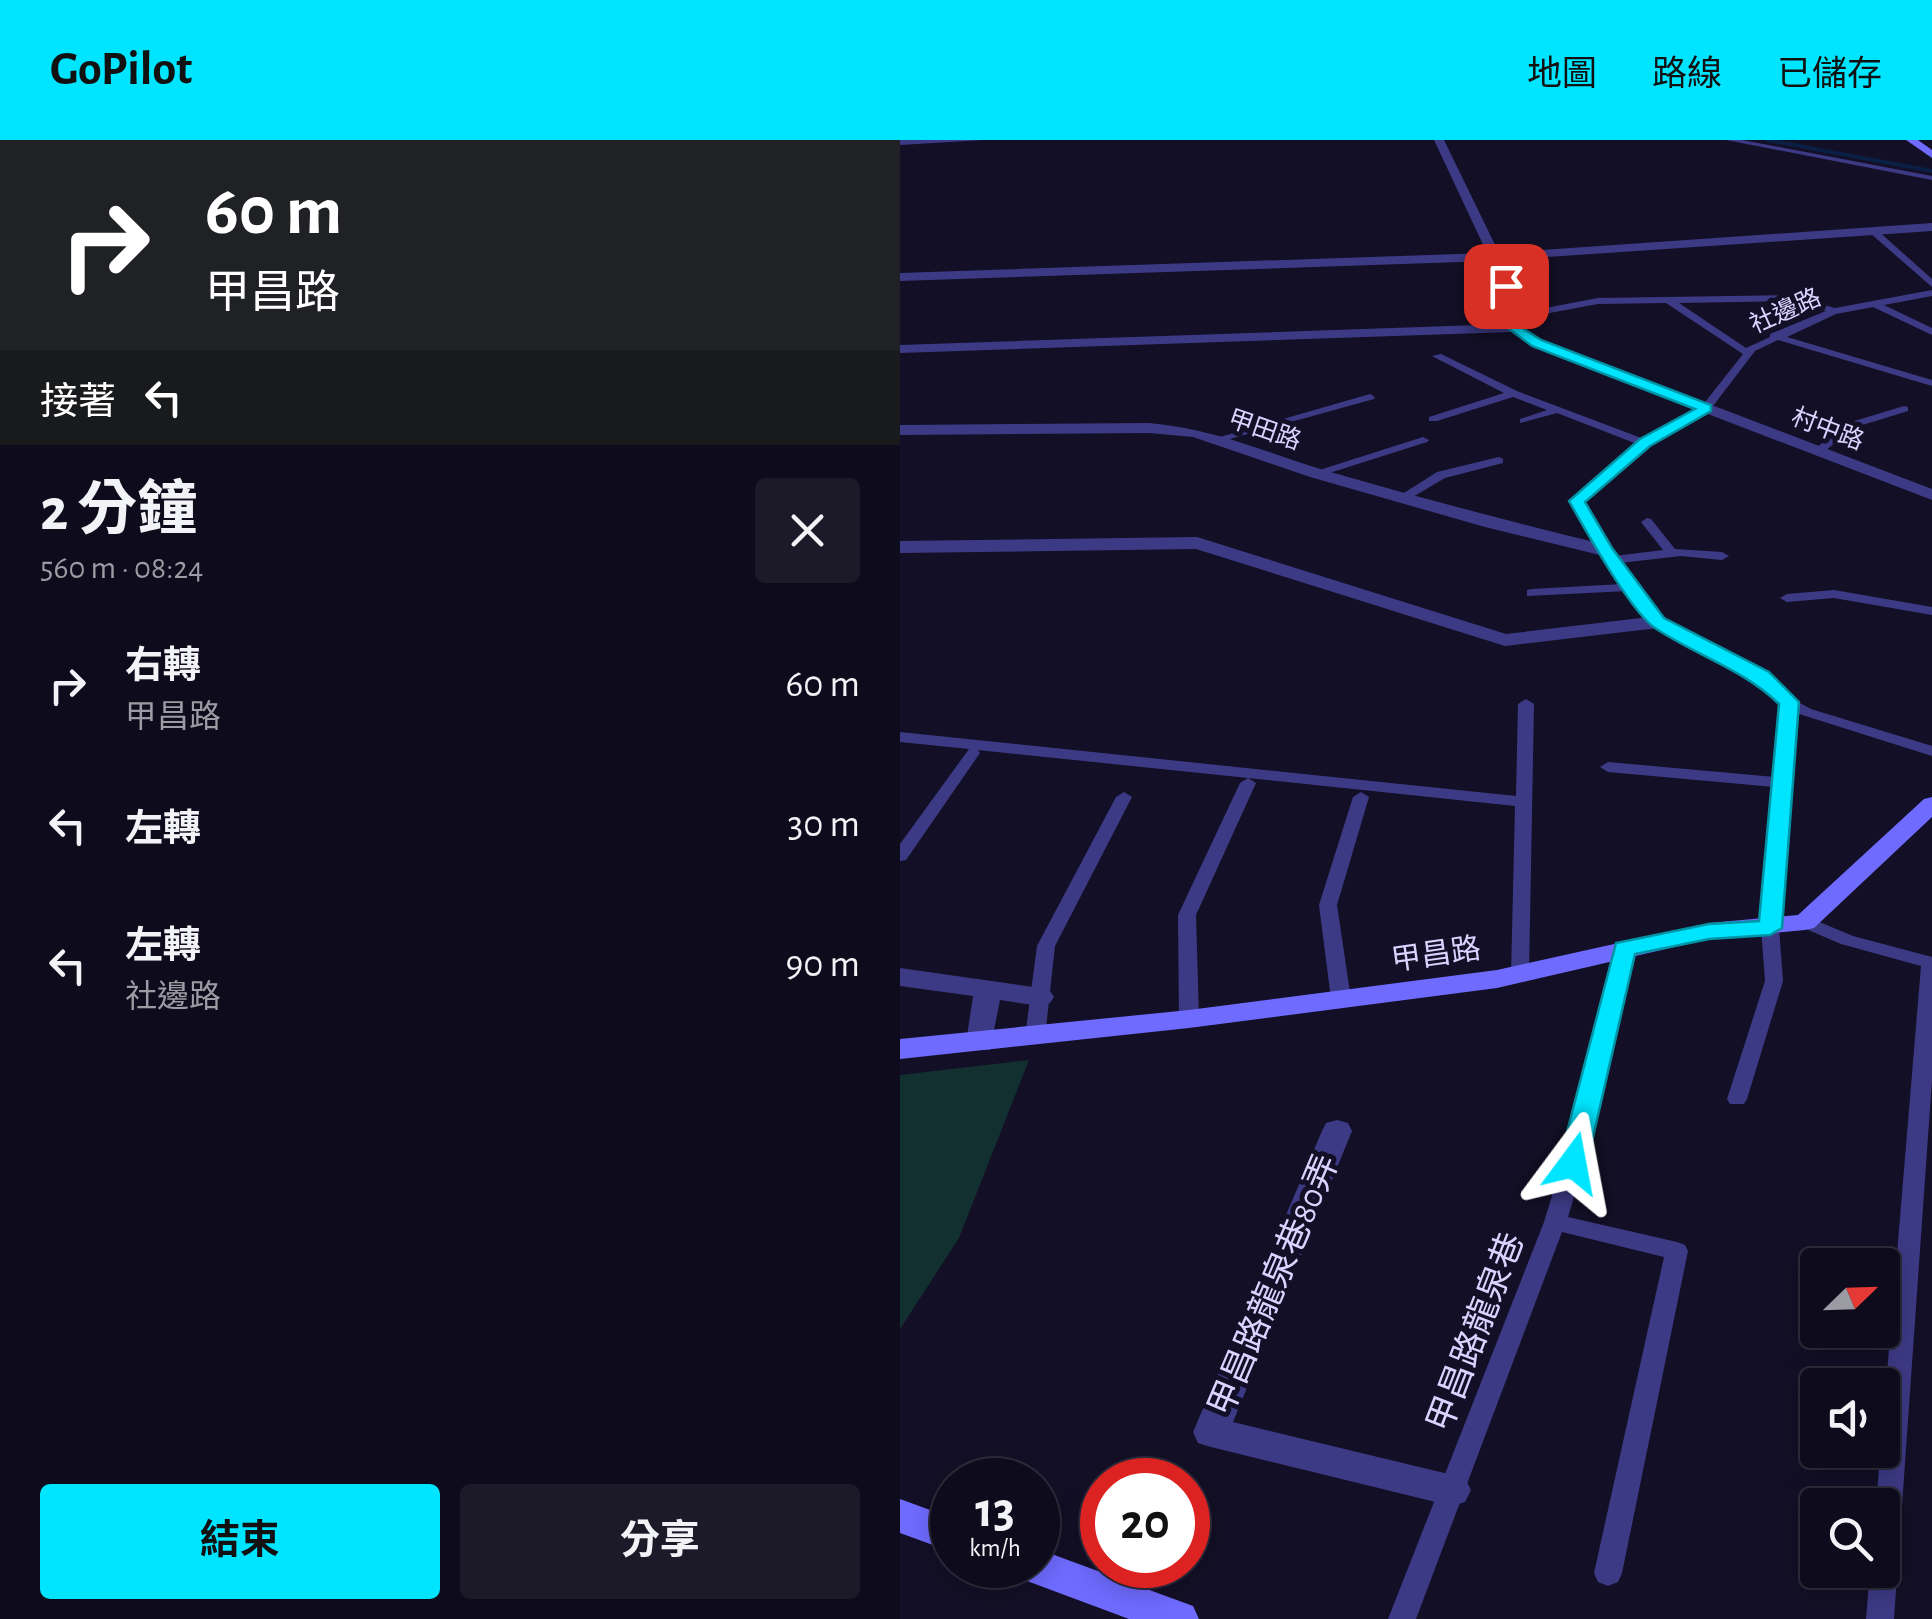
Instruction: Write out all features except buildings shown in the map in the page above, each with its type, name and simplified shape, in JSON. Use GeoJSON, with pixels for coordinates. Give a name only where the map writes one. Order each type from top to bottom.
{"type":"FeatureCollection","features":[{"type":"Feature","properties":{"kind":"street"},"geometry":{"type":"LineString","coordinates":[[900,142],[978,140]]}},
{"type":"Feature","properties":{"kind":"street"},"geometry":{"type":"LineString","coordinates":[[900,349],[1516,322],[1495,257],[1439,140]]}},
{"type":"Feature","properties":{"kind":"street"},"geometry":{"type":"LineString","coordinates":[[1911,140],[1932,155]]}},
{"type":"Feature","properties":{"kind":"street"},"geometry":{"type":"LineString","coordinates":[[900,277],[1495,257],[1932,227]]}},
{"type":"Feature","properties":{"kind":"street","name":"村中路"},"geometry":{"type":"LineString","coordinates":[[1516,322],[1536,343],[1932,495]]}},
{"type":"Feature","properties":{"kind":"street","name":"甲田路"},"geometry":{"type":"LineString","coordinates":[[900,430],[1149,428],[1220,439],[1316,474],[1608,555]]}},
{"type":"Feature","properties":{"kind":"street"},"geometry":{"type":"LineString","coordinates":[[900,547],[1198,543],[1506,640],[1658,622]]}},
{"type":"Feature","properties":{"kind":"street"},"geometry":{"type":"LineString","coordinates":[[1805,922],[1932,804]]}},
{"type":"Feature","properties":{"kind":"street","name":"甲昌路"},"geometry":{"type":"LineString","coordinates":[[900,1048],[1034,1037],[1341,999],[1520,974],[1709,931],[1805,922]]}},
{"type":"Feature","properties":{"kind":"street"},"geometry":{"type":"LineString","coordinates":[[900,977],[1040,996]]}},
{"type":"Feature","properties":{"kind":"street"},"geometry":{"type":"LineString","coordinates":[[980,1043],[988,990]]}},
{"type":"Feature","properties":{"kind":"street","name":"甲昌路龍泉巷80弄"},"geometry":{"type":"LineString","coordinates":[[1337,1131],[1211,1432],[1452,1490]]}},
{"type":"Feature","properties":{"kind":"street"},"geometry":{"type":"LineString","coordinates":[[900,1516],[930,1528]]}},
{"type":"Feature","properties":{"kind":"street"},"geometry":{"type":"LineString","coordinates":[[1060,1575],[1179,1619]]}},
{"type":"Feature","properties":{"kind":"lane"},"geometry":{"type":"LineString","coordinates":[[1730,140],[1932,178]]}},
{"type":"Feature","properties":{"kind":"lane"},"geometry":{"type":"LineString","coordinates":[[1872,231],[1932,284]]}},
{"type":"Feature","properties":{"kind":"lane","name":"社邊路"},"geometry":{"type":"LineString","coordinates":[[1744,352],[1836,311],[1932,293]]}},
{"type":"Feature","properties":{"kind":"lane"},"geometry":{"type":"LineString","coordinates":[[1516,322],[1598,301],[1798,298],[1836,311]]}},
{"type":"Feature","properties":{"kind":"lane"},"geometry":{"type":"LineString","coordinates":[[1748,299],[1780,310]]}},
{"type":"Feature","properties":{"kind":"lane"},"geometry":{"type":"LineString","coordinates":[[1669,300],[1744,352]]}},
{"type":"Feature","properties":{"kind":"lane"},"geometry":{"type":"LineString","coordinates":[[1874,304],[1932,332]]}},
{"type":"Feature","properties":{"kind":"lane"},"geometry":{"type":"LineString","coordinates":[[1797,315],[1813,320]]}},
{"type":"Feature","properties":{"kind":"lane"},"geometry":{"type":"LineString","coordinates":[[1774,336],[1932,382]]}},
{"type":"Feature","properties":{"kind":"lane","name":"社邊路"},"geometry":{"type":"LineString","coordinates":[[1744,352],[1750,352],[1706,408],[1645,442],[1576,501],[1608,555],[1658,622],[1762,676],[1789,702],[1806,712],[1932,751]]}},
{"type":"Feature","properties":{"kind":"lane"},"geometry":{"type":"LineString","coordinates":[[1438,356],[1513,393],[1645,442]]}},
{"type":"Feature","properties":{"kind":"lane"},"geometry":{"type":"LineString","coordinates":[[1433,419],[1513,393]]}},
{"type":"Feature","properties":{"kind":"lane"},"geometry":{"type":"LineString","coordinates":[[1220,439],[1370,397]]}},
{"type":"Feature","properties":{"kind":"lane"},"geometry":{"type":"LineString","coordinates":[[1524,421],[1556,410]]}},
{"type":"Feature","properties":{"kind":"lane"},"geometry":{"type":"LineString","coordinates":[[1818,451],[1852,425],[1904,410]]}},
{"type":"Feature","properties":{"kind":"lane"},"geometry":{"type":"LineString","coordinates":[[1316,474],[1423,440]]}},
{"type":"Feature","properties":{"kind":"lane"},"geometry":{"type":"LineString","coordinates":[[1402,498],[1441,475],[1499,462]]}},
{"type":"Feature","properties":{"kind":"lane"},"geometry":{"type":"LineString","coordinates":[[1647,522],[1672,552]]}},
{"type":"Feature","properties":{"kind":"lane"},"geometry":{"type":"LineString","coordinates":[[1608,555],[1672,552],[1722,556]]}},
{"type":"Feature","properties":{"kind":"lane"},"geometry":{"type":"LineString","coordinates":[[1532,593],[1633,587]]}},
{"type":"Feature","properties":{"kind":"lane"},"geometry":{"type":"LineString","coordinates":[[1786,598],[1834,594],[1932,611]]}},
{"type":"Feature","properties":{"kind":"lane"},"geometry":{"type":"LineString","coordinates":[[1737,1099],[1774,981],[1770,928],[1789,702]]}},
{"type":"Feature","properties":{"kind":"lane"},"geometry":{"type":"LineString","coordinates":[[1520,974],[1526,704]]}},
{"type":"Feature","properties":{"kind":"lane"},"geometry":{"type":"LineString","coordinates":[[900,738],[1522,802]]}},
{"type":"Feature","properties":{"kind":"lane"},"geometry":{"type":"LineString","coordinates":[[900,856],[972,753]]}},
{"type":"Feature","properties":{"kind":"lane"},"geometry":{"type":"LineString","coordinates":[[1608,767],[1782,783]]}},
{"type":"Feature","properties":{"kind":"lane"},"geometry":{"type":"LineString","coordinates":[[1189,1019],[1187,916],[1248,784]]}},
{"type":"Feature","properties":{"kind":"lane"},"geometry":{"type":"LineString","coordinates":[[1034,1037],[1046,946],[1124,797]]}},
{"type":"Feature","properties":{"kind":"lane"},"geometry":{"type":"LineString","coordinates":[[1341,999],[1328,905],[1361,798]]}},
{"type":"Feature","properties":{"kind":"lane"},"geometry":{"type":"LineString","coordinates":[[1805,922],[1847,940],[1931,963],[1880,1619]]}},
{"type":"Feature","properties":{"kind":"lane","name":"甲昌路龍泉巷"},"geometry":{"type":"LineString","coordinates":[[1402,1619],[1554,1222],[1573,1163],[1624,948]]}},
{"type":"Feature","properties":{"kind":"lane"},"geometry":{"type":"LineString","coordinates":[[1554,1222],[1676,1251],[1608,1573]]}},
{"type":"Feature","properties":{"kind":"green space"},"geometry":{"type":"Polygon","coordinates":[[[1029,1060],[959,1238],[900,1329],[900,1075],[1029,1060]]]}},
{"type":"Feature","properties":{"kind":"waterway"},"geometry":{"type":"LineString","coordinates":[[1767,140],[1932,171]]}},
{"type":"Feature","properties":{"kind":"route"},"geometry":{"type":"LineString","coordinates":[[1506,286],[1518,316],[1514,328],[1536,343],[1706,408],[1645,442],[1576,501],[1604,550],[1658,622],[1762,676],[1789,702],[1770,928],[1709,931],[1624,948],[1573,1163]]}}]}
